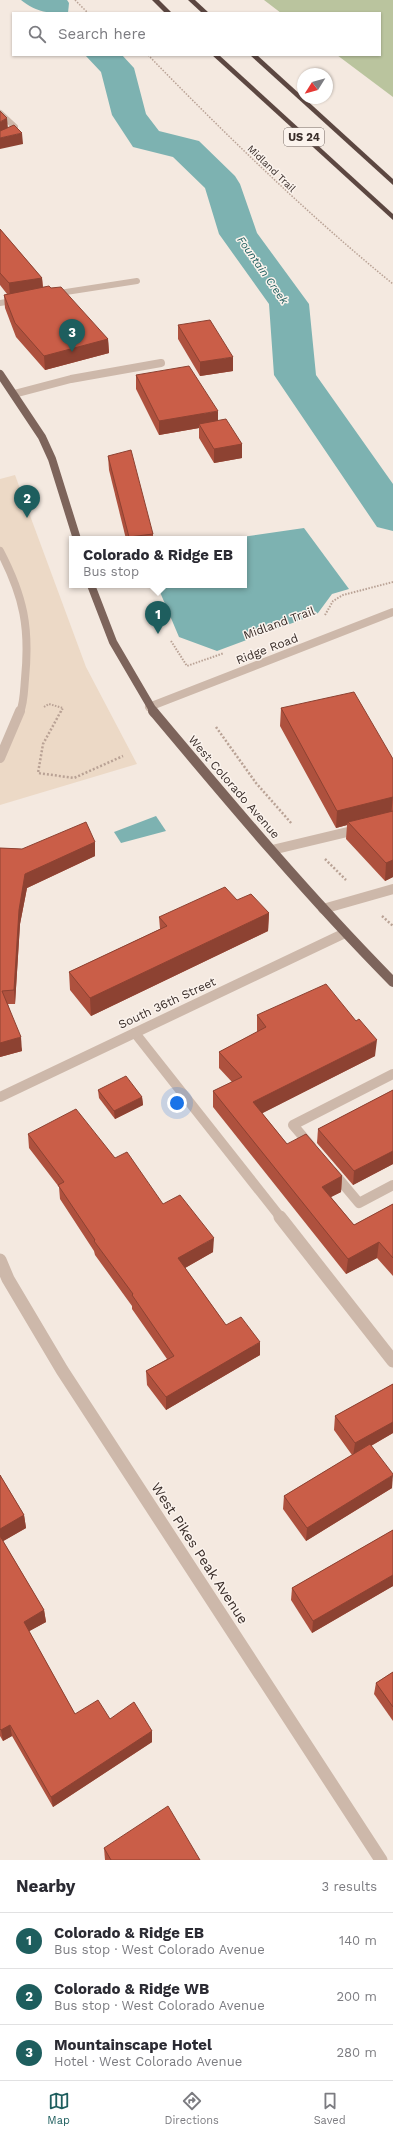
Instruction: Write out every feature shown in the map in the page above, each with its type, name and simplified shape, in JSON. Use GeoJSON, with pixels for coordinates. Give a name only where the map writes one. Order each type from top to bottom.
{"type":"FeatureCollection","features":[{"type":"Feature","properties":{"kind":"highway"},"geometry":{"type":"LineString","coordinates":[[155,0],[168,12]]}},
{"type":"Feature","properties":{"kind":"highway"},"geometry":{"type":"LineString","coordinates":[[191,0],[205,12]]}},
{"type":"Feature","properties":{"kind":"highway","name":"US 24"},"geometry":{"type":"LineString","coordinates":[[216,56],[393,218]]}},
{"type":"Feature","properties":{"kind":"highway","name":"US 24"},"geometry":{"type":"LineString","coordinates":[[254,56],[393,183]]}},
{"type":"Feature","properties":{"kind":"main road"},"geometry":{"type":"LineString","coordinates":[[0,374],[42,436],[52,459],[76,536]]}},
{"type":"Feature","properties":{"kind":"main road","name":"West Colorado Avenue"},"geometry":{"type":"LineString","coordinates":[[92,588],[113,642],[149,707],[323,909],[393,982]]}},
{"type":"Feature","properties":{"kind":"street"},"geometry":{"type":"LineString","coordinates":[[0,113],[15,127],[11,134],[0,138]]}},
{"type":"Feature","properties":{"kind":"street"},"geometry":{"type":"LineString","coordinates":[[46,296],[138,281]]}},
{"type":"Feature","properties":{"kind":"street"},"geometry":{"type":"LineString","coordinates":[[0,303],[23,299]]}},
{"type":"Feature","properties":{"kind":"street"},"geometry":{"type":"LineString","coordinates":[[14,394],[71,379],[161,362]]}},
{"type":"Feature","properties":{"kind":"street"},"geometry":{"type":"LineString","coordinates":[[0,551],[11,572],[26,619],[28,650],[22,708],[0,758]]}},
{"type":"Feature","properties":{"kind":"street","name":"Ridge Road"},"geometry":{"type":"LineString","coordinates":[[149,707],[393,612]]}},
{"type":"Feature","properties":{"kind":"street"},"geometry":{"type":"LineString","coordinates":[[272,850],[370,827]]}},
{"type":"Feature","properties":{"kind":"street"},"geometry":{"type":"LineString","coordinates":[[323,909],[393,889]]}},
{"type":"Feature","properties":{"kind":"street","name":"South 36th Street"},"geometry":{"type":"LineString","coordinates":[[0,1097],[345,933]]}},
{"type":"Feature","properties":{"kind":"street"},"geometry":{"type":"LineString","coordinates":[[135,1033],[389,1349],[393,1361]]}},
{"type":"Feature","properties":{"kind":"street"},"geometry":{"type":"LineString","coordinates":[[393,1074],[293,1124],[359,1203],[393,1185]]}},
{"type":"Feature","properties":{"kind":"street","name":"West Pikes Peak Avenue"},"geometry":{"type":"LineString","coordinates":[[0,1260],[8,1279],[62,1370],[380,1860]]}},
{"type":"Feature","properties":{"kind":"path"},"geometry":{"type":"LineString","coordinates":[[75,0],[87,12]]}},
{"type":"Feature","properties":{"kind":"path","name":"Midland Trail"},"geometry":{"type":"LineString","coordinates":[[149,56],[216,125],[310,215],[393,284]]}},
{"type":"Feature","properties":{"kind":"path","name":"Midland Trail"},"geometry":{"type":"LineString","coordinates":[[321,620],[334,601],[343,595],[393,582]]}},
{"type":"Feature","properties":{"kind":"path","name":"Midland Trail"},"geometry":{"type":"LineString","coordinates":[[171,641],[187,666],[230,651]]}},
{"type":"Feature","properties":{"kind":"path"},"geometry":{"type":"LineString","coordinates":[[22,708],[42,709],[49,704],[63,708],[43,744],[38,773],[74,778],[124,756]]}},
{"type":"Feature","properties":{"kind":"green space"},"geometry":{"type":"Polygon","coordinates":[[[264,0],[393,0],[393,97],[338,56],[381,56],[381,12],[280,12],[264,0]]]}},
{"type":"Feature","properties":{"kind":"shaded area"},"geometry":{"type":"Polygon","coordinates":[[[15,475],[86,667],[137,764],[0,805],[0,758],[22,708],[26,619],[0,556],[0,479],[15,475]]]}},
{"type":"Feature","properties":{"kind":"water"},"geometry":{"type":"Polygon","coordinates":[[[21,0],[67,0],[69,3],[68,12],[43,11],[32,8],[21,0]]]}},
{"type":"Feature","properties":{"kind":"water"},"geometry":{"type":"Polygon","coordinates":[[[304,528],[349,589],[332,594],[318,613],[217,651],[179,637],[158,588],[247,588],[247,536],[304,528]]]}},
{"type":"Feature","properties":{"kind":"water"},"geometry":{"type":"Polygon","coordinates":[[[156,816],[166,831],[121,843],[114,832],[156,816]]]}},
{"type":"Feature","properties":{"kind":"building"},"geometry":{"type":"Polygon","coordinates":[[[0,111],[7,118],[0,122],[0,111]]]}},
{"type":"Feature","properties":{"kind":"building"},"geometry":{"type":"Polygon","coordinates":[[[14,125],[22,133],[0,138],[0,131],[14,125]]]}},
{"type":"Feature","properties":{"kind":"building"},"geometry":{"type":"Polygon","coordinates":[[[0,229],[42,278],[9,283],[0,273],[0,229]]]}},
{"type":"Feature","properties":{"kind":"building"},"geometry":{"type":"Polygon","coordinates":[[[49,286],[51,288],[61,287],[108,339],[44,356],[15,323],[4,295],[49,286]]]}},
{"type":"Feature","properties":{"kind":"building"},"geometry":{"type":"Polygon","coordinates":[[[210,320],[233,357],[200,362],[178,325],[210,320]]]}},
{"type":"Feature","properties":{"kind":"building"},"geometry":{"type":"Polygon","coordinates":[[[189,366],[218,411],[159,421],[136,375],[189,366]]]}},
{"type":"Feature","properties":{"kind":"building"},"geometry":{"type":"Polygon","coordinates":[[[226,419],[242,444],[214,449],[199,424],[226,419]]]}},
{"type":"Feature","properties":{"kind":"building"},"geometry":{"type":"Polygon","coordinates":[[[131,450],[153,534],[129,536],[108,456],[131,450]]]}},
{"type":"Feature","properties":{"kind":"building"},"geometry":{"type":"Polygon","coordinates":[[[354,692],[393,759],[393,797],[337,811],[281,708],[354,692]]]}},
{"type":"Feature","properties":{"kind":"building"},"geometry":{"type":"Polygon","coordinates":[[[393,811],[393,860],[386,863],[348,822],[393,811]]]}},
{"type":"Feature","properties":{"kind":"building"},"geometry":{"type":"Polygon","coordinates":[[[86,822],[95,842],[25,874],[19,910],[14,990],[2,991],[21,1037],[0,1043],[0,848],[22,849],[86,822]]]}},
{"type":"Feature","properties":{"kind":"building"},"geometry":{"type":"Polygon","coordinates":[[[225,887],[237,900],[251,894],[269,913],[90,998],[69,972],[167,926],[159,917],[225,887]]]}},
{"type":"Feature","properties":{"kind":"building"},"geometry":{"type":"Polygon","coordinates":[[[326,984],[356,1021],[359,1019],[377,1040],[253,1102],[287,1144],[306,1134],[342,1176],[322,1187],[354,1225],[393,1204],[393,1258],[379,1242],[348,1259],[213,1091],[242,1077],[219,1052],[266,1027],[257,1015],[326,984]]]}},
{"type":"Feature","properties":{"kind":"building"},"geometry":{"type":"Polygon","coordinates":[[[126,1076],[142,1097],[114,1111],[98,1090],[126,1076]]]}},
{"type":"Feature","properties":{"kind":"building"},"geometry":{"type":"Polygon","coordinates":[[[393,1090],[393,1151],[354,1171],[318,1129],[393,1090]]]}},
{"type":"Feature","properties":{"kind":"building"},"geometry":{"type":"Polygon","coordinates":[[[76,1109],[115,1158],[127,1152],[163,1204],[180,1195],[214,1238],[178,1258],[226,1325],[241,1317],[260,1342],[166,1397],[146,1371],[174,1356],[132,1295],[133,1294],[94,1241],[95,1240],[58,1185],[64,1182],[28,1134],[76,1109]]]}},
{"type":"Feature","properties":{"kind":"building"},"geometry":{"type":"Polygon","coordinates":[[[393,1384],[393,1422],[355,1443],[335,1416],[393,1384]]]}},
{"type":"Feature","properties":{"kind":"building"},"geometry":{"type":"Polygon","coordinates":[[[370,1444],[393,1475],[307,1528],[284,1496],[370,1444]]]}},
{"type":"Feature","properties":{"kind":"building"},"geometry":{"type":"Polygon","coordinates":[[[0,1475],[24,1515],[0,1529],[0,1475]]]}},
{"type":"Feature","properties":{"kind":"building"},"geometry":{"type":"Polygon","coordinates":[[[393,1530],[393,1575],[313,1621],[292,1588],[393,1530]]]}},
{"type":"Feature","properties":{"kind":"building"},"geometry":{"type":"Polygon","coordinates":[[[0,1536],[44,1610],[24,1622],[75,1714],[98,1700],[110,1719],[134,1702],[152,1731],[51,1797],[10,1725],[1,1730],[0,1729],[0,1536]]]}},
{"type":"Feature","properties":{"kind":"building"},"geometry":{"type":"Polygon","coordinates":[[[393,1672],[393,1707],[376,1683],[393,1672]]]}},
{"type":"Feature","properties":{"kind":"building"},"geometry":{"type":"Polygon","coordinates":[[[168,1806],[200,1860],[111,1860],[104,1848],[168,1806]]]}},
{"type":"Feature","properties":{"kind":"waterway","name":"Fountain Creek"},"geometry":{"type":"LineString","coordinates":[[103,56],[117,68],[129,115],[146,139],[186,149],[222,184],[238,234],[289,304],[295,375],[393,517]]}},
{"type":"Feature","properties":{"kind":"place","name":"Mountainscape Hotel"},"geometry":{"type":"Point","coordinates":[72,352]}},
{"type":"Feature","properties":{"kind":"place","name":"Colorado & Ridge WB"},"geometry":{"type":"Point","coordinates":[27,518]}},
{"type":"Feature","properties":{"kind":"place","name":"Colorado & Ridge EB"},"geometry":{"type":"Point","coordinates":[158,634]}}]}
